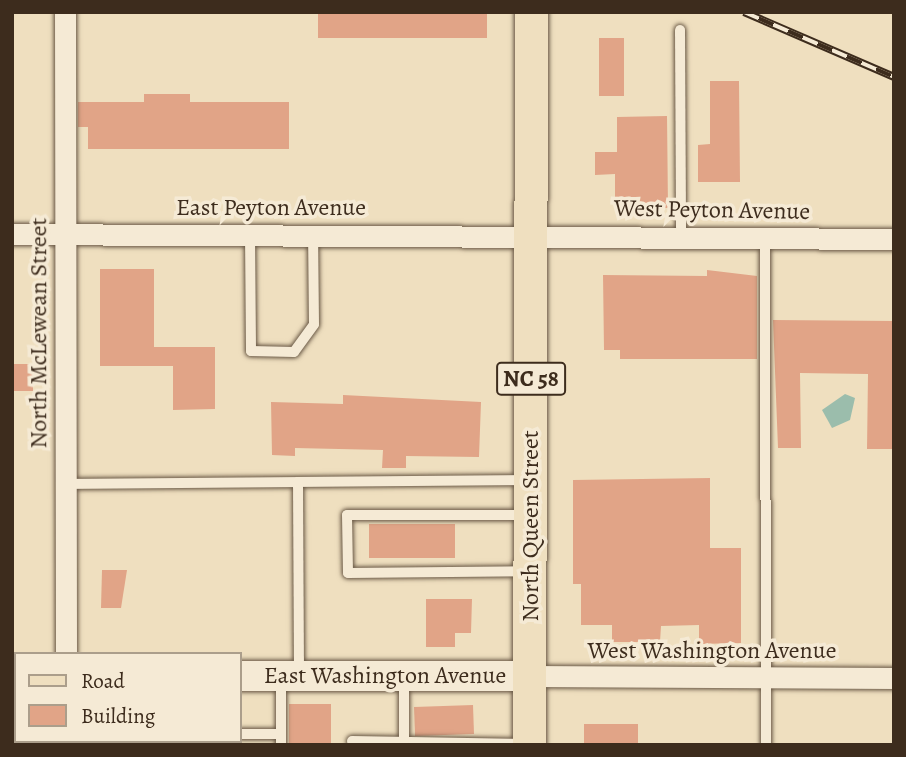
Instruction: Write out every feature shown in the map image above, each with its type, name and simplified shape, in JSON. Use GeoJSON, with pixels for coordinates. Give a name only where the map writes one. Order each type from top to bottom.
{"type":"FeatureCollection","features":[{"type":"Feature","properties":{"kind":"main road","name":"North Queen Street"},"geometry":{"type":"LineString","coordinates":[[529,744],[531,12]]}},
{"type":"Feature","properties":{"kind":"street","name":"North McLewean Street"},"geometry":{"type":"LineString","coordinates":[[65,12],[66,652]]}},
{"type":"Feature","properties":{"kind":"street","name":"East Peyton Avenue"},"geometry":{"type":"LineString","coordinates":[[12,234],[530,234]]}},
{"type":"Feature","properties":{"kind":"street","name":"West Peyton Avenue"},"geometry":{"type":"LineString","coordinates":[[530,234],[894,239]]}},
{"type":"Feature","properties":{"kind":"street","name":"East Washington Avenue"},"geometry":{"type":"LineString","coordinates":[[242,676],[530,677]]}},
{"type":"Feature","properties":{"kind":"street","name":"West Washington Avenue"},"geometry":{"type":"LineString","coordinates":[[530,677],[894,678]]}},
{"type":"Feature","properties":{"kind":"lane"},"geometry":{"type":"LineString","coordinates":[[680,30],[681,235]]}},
{"type":"Feature","properties":{"kind":"lane"},"geometry":{"type":"LineString","coordinates":[[250,234],[251,351],[294,352],[314,324],[313,234]]}},
{"type":"Feature","properties":{"kind":"lane"},"geometry":{"type":"LineString","coordinates":[[765,236],[766,745]]}},
{"type":"Feature","properties":{"kind":"lane"},"geometry":{"type":"LineString","coordinates":[[65,484],[531,480]]}},
{"type":"Feature","properties":{"kind":"lane"},"geometry":{"type":"LineString","coordinates":[[242,734],[281,739],[290,676],[298,482]]}},
{"type":"Feature","properties":{"kind":"lane"},"geometry":{"type":"LineString","coordinates":[[531,515],[347,515],[348,573],[531,571]]}},
{"type":"Feature","properties":{"kind":"lane"},"geometry":{"type":"LineString","coordinates":[[404,676],[404,742]]}},
{"type":"Feature","properties":{"kind":"lane"},"geometry":{"type":"LineString","coordinates":[[352,741],[529,744]]}},
{"type":"Feature","properties":{"kind":"shaded area"},"geometry":{"type":"Polygon","coordinates":[[[845,394],[855,398],[850,420],[832,428],[822,410],[845,394]]]}},
{"type":"Feature","properties":{"kind":"building"},"geometry":{"type":"Polygon","coordinates":[[[318,12],[487,12],[487,38],[318,38],[318,12]]]}},
{"type":"Feature","properties":{"kind":"building"},"geometry":{"type":"Polygon","coordinates":[[[599,38],[624,38],[624,96],[599,96],[599,38]]]}},
{"type":"Feature","properties":{"kind":"building"},"geometry":{"type":"Polygon","coordinates":[[[710,81],[739,81],[740,182],[698,182],[698,145],[710,144],[710,81]]]}},
{"type":"Feature","properties":{"kind":"building"},"geometry":{"type":"Polygon","coordinates":[[[144,94],[190,94],[190,102],[289,102],[289,149],[88,149],[88,127],[78,127],[78,102],[144,102],[144,94]]]}},
{"type":"Feature","properties":{"kind":"building"},"geometry":{"type":"Polygon","coordinates":[[[667,116],[668,208],[615,208],[615,174],[595,175],[595,152],[617,152],[617,117],[667,116]]]}},
{"type":"Feature","properties":{"kind":"building"},"geometry":{"type":"Polygon","coordinates":[[[100,269],[154,269],[154,347],[215,347],[215,409],[173,410],[173,366],[100,366],[100,269]]]}},
{"type":"Feature","properties":{"kind":"building"},"geometry":{"type":"Polygon","coordinates":[[[707,270],[757,276],[757,359],[620,359],[620,350],[604,350],[603,275],[707,276],[707,270]]]}},
{"type":"Feature","properties":{"kind":"building"},"geometry":{"type":"Polygon","coordinates":[[[773,320],[894,321],[894,449],[867,449],[868,374],[800,373],[801,448],[778,448],[773,320]]]}},
{"type":"Feature","properties":{"kind":"building"},"geometry":{"type":"Polygon","coordinates":[[[12,364],[33,364],[33,391],[12,391],[12,364]]]}},
{"type":"Feature","properties":{"kind":"building"},"geometry":{"type":"Polygon","coordinates":[[[343,395],[481,402],[479,457],[406,456],[406,468],[382,468],[383,450],[295,448],[295,456],[272,455],[271,402],[343,404],[343,395]]]}},
{"type":"Feature","properties":{"kind":"building"},"geometry":{"type":"Polygon","coordinates":[[[710,478],[710,548],[741,548],[741,643],[699,644],[699,625],[661,626],[660,642],[612,642],[612,625],[581,625],[581,584],[573,584],[573,480],[710,478]]]}},
{"type":"Feature","properties":{"kind":"building"},"geometry":{"type":"Polygon","coordinates":[[[369,524],[455,524],[455,558],[369,558],[369,524]]]}},
{"type":"Feature","properties":{"kind":"building"},"geometry":{"type":"Polygon","coordinates":[[[102,570],[127,570],[121,608],[101,608],[102,570]]]}},
{"type":"Feature","properties":{"kind":"building"},"geometry":{"type":"Polygon","coordinates":[[[426,599],[472,599],[471,633],[455,633],[455,647],[426,647],[426,599]]]}},
{"type":"Feature","properties":{"kind":"building"},"geometry":{"type":"Polygon","coordinates":[[[289,704],[331,704],[331,745],[289,745],[289,704]]]}},
{"type":"Feature","properties":{"kind":"building"},"geometry":{"type":"Polygon","coordinates":[[[473,705],[474,734],[415,736],[414,707],[473,705]]]}},
{"type":"Feature","properties":{"kind":"building"},"geometry":{"type":"Polygon","coordinates":[[[584,724],[638,724],[638,745],[584,745],[584,724]]]}},
{"type":"Feature","properties":{"kind":"railway"},"geometry":{"type":"LineString","coordinates":[[744,12],[894,77]]}}]}
